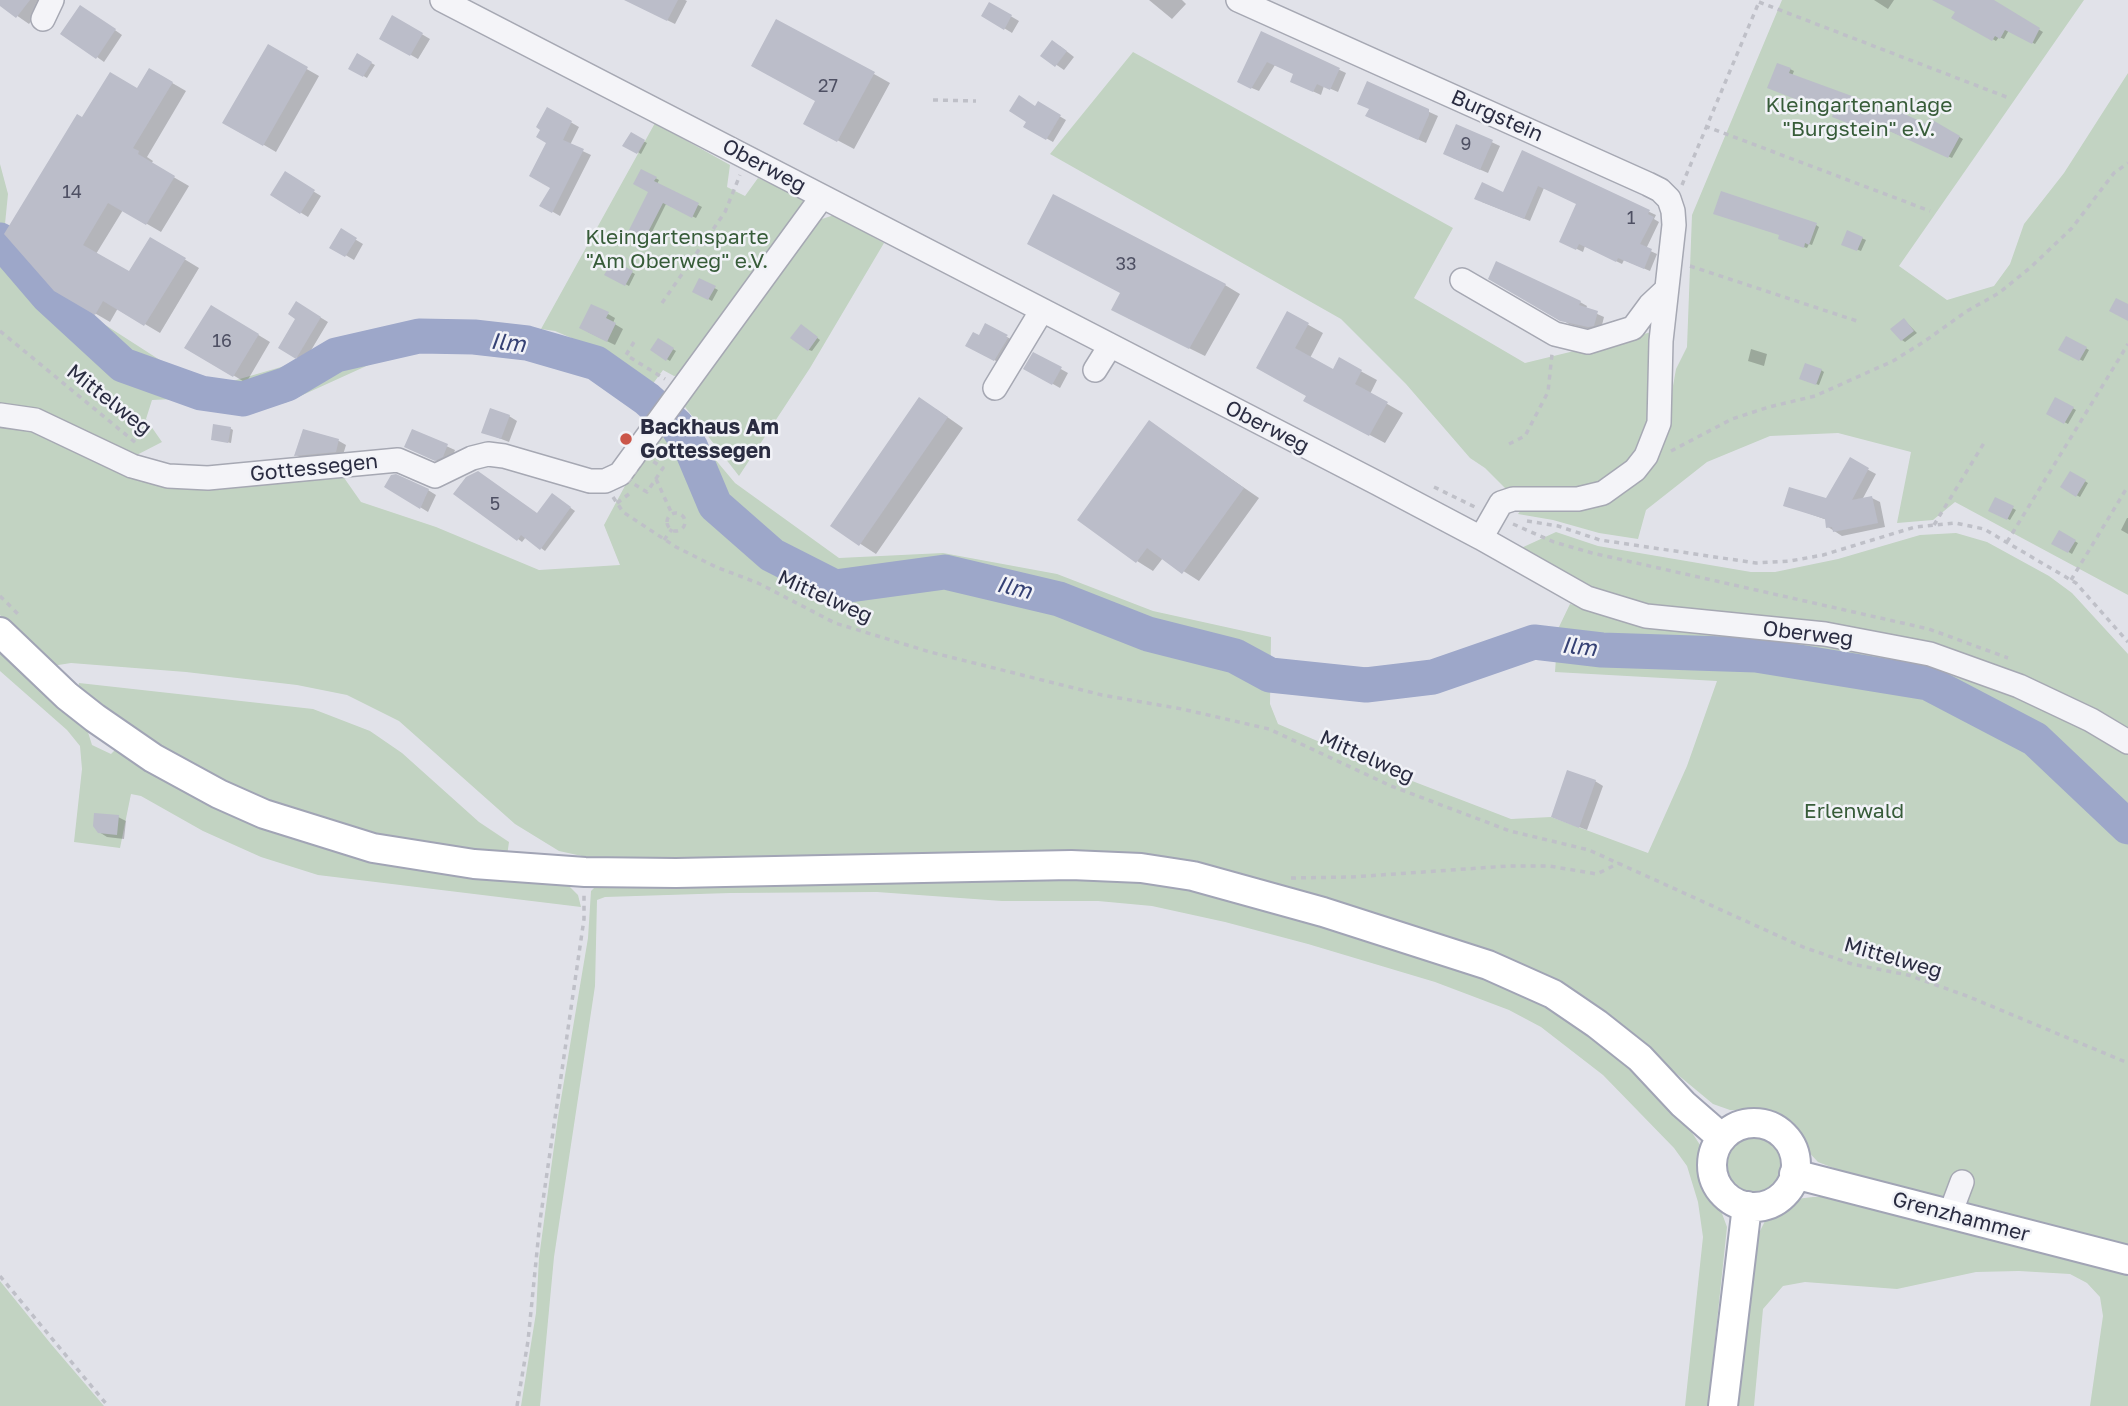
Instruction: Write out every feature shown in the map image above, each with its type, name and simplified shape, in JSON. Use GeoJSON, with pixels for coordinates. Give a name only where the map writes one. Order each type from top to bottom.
{"type":"FeatureCollection","features":[{"type":"Feature","properties":{"kind":"main road"},"geometry":{"type":"LineString","coordinates":[[0,632],[57,687],[95,718],[153,758],[264,814],[373,848],[474,864],[584,872],[677,873],[1070,864],[1141,868],[1193,876],[1413,940],[1520,978],[1553,994],[1640,1058],[1721,1138]]}},
{"type":"Feature","properties":{"kind":"main road"},"geometry":{"type":"LineString","coordinates":[[1758,1123],[1782,1134],[1790,1145],[1794,1154],[1794,1174],[1786,1191],[1774,1201],[1747,1206],[1728,1197],[1716,1182],[1712,1169],[1713,1156],[1721,1138],[1735,1127],[1758,1123]]}},
{"type":"Feature","properties":{"kind":"main road","name":"Grenzhammer"},"geometry":{"type":"LineString","coordinates":[[1794,1174],[2128,1260]]}},
{"type":"Feature","properties":{"kind":"main road"},"geometry":{"type":"LineString","coordinates":[[1723,1406],[1747,1206]]}},
{"type":"Feature","properties":{"kind":"street","name":"Oberweg"},"geometry":{"type":"LineString","coordinates":[[442,0],[1481,538],[1566,594],[1646,616],[1825,634],[1930,654],[2019,686],[2091,720],[2128,742]]}},
{"type":"Feature","properties":{"kind":"street","name":"Burgstein"},"geometry":{"type":"LineString","coordinates":[[1238,0],[1648,184],[1669,199]]}},
{"type":"Feature","properties":{"kind":"street"},"geometry":{"type":"LineString","coordinates":[[605,481],[620,474],[650,435],[822,197]]}},
{"type":"Feature","properties":{"kind":"street"},"geometry":{"type":"LineString","coordinates":[[1481,538],[1501,503],[1513,499],[1578,499],[1603,493],[1635,470],[1646,456],[1659,423],[1661,341],[1674,225],[1669,199]]}},
{"type":"Feature","properties":{"kind":"street"},"geometry":{"type":"LineString","coordinates":[[1462,280],[1555,334],[1588,342],[1633,328],[1650,305],[1666,290]]}},
{"type":"Feature","properties":{"kind":"street"},"geometry":{"type":"LineString","coordinates":[[995,388],[1042,310]]}},
{"type":"Feature","properties":{"kind":"street"},"geometry":{"type":"LineString","coordinates":[[1095,370],[1110,346]]}},
{"type":"Feature","properties":{"kind":"street","name":"Gottessegen"},"geometry":{"type":"LineString","coordinates":[[0,415],[35,420],[132,466],[169,476],[208,478],[398,460],[435,476],[472,457],[488,454],[504,456],[590,481],[605,481]]}},
{"type":"Feature","properties":{"kind":"street"},"geometry":{"type":"LineString","coordinates":[[1950,1214],[1962,1182]]}},
{"type":"Feature","properties":{"kind":"path"},"geometry":{"type":"LineString","coordinates":[[1669,199],[1679,192],[1759,1],[2009,98]]}},
{"type":"Feature","properties":{"kind":"path"},"geometry":{"type":"LineString","coordinates":[[933,100],[976,101]]}},
{"type":"Feature","properties":{"kind":"path"},"geometry":{"type":"LineString","coordinates":[[1705,126],[1930,211]]}},
{"type":"Feature","properties":{"kind":"path"},"geometry":{"type":"LineString","coordinates":[[662,303],[725,212],[747,157]]}},
{"type":"Feature","properties":{"kind":"path"},"geometry":{"type":"LineString","coordinates":[[1646,456],[1666,454],[1732,419],[1815,396],[1893,361],[1967,311],[1999,293],[2031,267],[2072,228],[2114,173],[2128,163]]}},
{"type":"Feature","properties":{"kind":"path"},"geometry":{"type":"LineString","coordinates":[[1670,260],[1857,321]]}},
{"type":"Feature","properties":{"kind":"path","name":"Mittelweg"},"geometry":{"type":"LineString","coordinates":[[0,331],[140,446]]}},
{"type":"Feature","properties":{"kind":"path"},"geometry":{"type":"LineString","coordinates":[[1509,444],[1525,436],[1548,392],[1555,334]]}},
{"type":"Feature","properties":{"kind":"path"},"geometry":{"type":"LineString","coordinates":[[634,342],[626,355],[678,394]]}},
{"type":"Feature","properties":{"kind":"path"},"geometry":{"type":"LineString","coordinates":[[2007,542],[2128,344]]}},
{"type":"Feature","properties":{"kind":"path"},"geometry":{"type":"LineString","coordinates":[[1934,525],[1984,443]]}},
{"type":"Feature","properties":{"kind":"path"},"geometry":{"type":"LineString","coordinates":[[656,479],[672,514]]}},
{"type":"Feature","properties":{"kind":"path","name":"Mittelweg"},"geometry":{"type":"LineString","coordinates":[[605,481],[623,512],[664,540],[716,567],[758,583],[835,623],[868,635],[1102,695],[1182,709],[1269,729],[1391,786],[1510,831],[1589,850],[1803,947],[1852,964],[1920,979],[2128,1063]]}},
{"type":"Feature","properties":{"kind":"path"},"geometry":{"type":"LineString","coordinates":[[2071,580],[2128,486]]}},
{"type":"Feature","properties":{"kind":"path"},"geometry":{"type":"LineString","coordinates":[[672,514],[667,523],[672,529]]}},
{"type":"Feature","properties":{"kind":"path"},"geometry":{"type":"LineString","coordinates":[[672,514],[680,514],[684,521],[680,529],[672,529]]}},
{"type":"Feature","properties":{"kind":"path"},"geometry":{"type":"LineString","coordinates":[[1493,516],[1558,526],[1600,540],[1756,563],[1823,555],[1915,527],[1955,523],[1984,529],[2076,583],[2128,642]]}},
{"type":"Feature","properties":{"kind":"path"},"geometry":{"type":"LineString","coordinates":[[1493,516],[1554,542],[1592,553],[1930,629],[2012,660]]}},
{"type":"Feature","properties":{"kind":"path"},"geometry":{"type":"LineString","coordinates":[[664,540],[672,529]]}},
{"type":"Feature","properties":{"kind":"path"},"geometry":{"type":"LineString","coordinates":[[1290,878],[1352,877],[1508,866],[1549,866],[1597,874],[1619,863]]}},
{"type":"Feature","properties":{"kind":"path"},"geometry":{"type":"LineString","coordinates":[[517,1406],[528,1341],[540,1221],[584,919],[584,872]]}},
{"type":"Feature","properties":{"kind":"path"},"geometry":{"type":"LineString","coordinates":[[0,1276],[108,1406]]}},
{"type":"Feature","properties":{"kind":"green space","name":"Kleingartenanlage \"Burgstein\" e.V."},"geometry":{"type":"Polygon","coordinates":[[[1782,0],[2084,0],[1899,266],[1947,300],[1994,286],[2010,264],[2024,224],[2064,173],[2128,73],[2128,595],[1955,502],[1933,520],[1897,523],[1911,452],[1838,433],[1770,436],[1707,462],[1646,510],[1638,539],[1518,514],[1524,506],[1602,501],[1665,431],[1676,369],[1687,347],[1692,215],[1782,0]]]}},
{"type":"Feature","properties":{"kind":"green space"},"geometry":{"type":"Polygon","coordinates":[[[1133,52],[1453,228],[1414,298],[1525,363],[1656,331],[1649,433],[1618,478],[1585,492],[1506,489],[1485,468],[1470,458],[1406,384],[1341,319],[1050,154],[1133,52]]]}},
{"type":"Feature","properties":{"kind":"green space","name":"Kleingartensparte \"Am Oberweg\" e.V."},"geometry":{"type":"Polygon","coordinates":[[[655,123],[730,165],[727,187],[745,196],[758,178],[805,199],[806,207],[681,375],[674,376],[663,370],[652,385],[616,357],[555,331],[541,329],[655,123]]]}},
{"type":"Feature","properties":{"kind":"green space"},"geometry":{"type":"Polygon","coordinates":[[[0,164],[8,194],[4,234],[54,292],[205,389],[340,350],[384,358],[285,403],[201,408],[174,399],[152,400],[146,419],[162,442],[127,460],[0,411],[0,164]]]}},
{"type":"Feature","properties":{"kind":"green space"},"geometry":{"type":"Polygon","coordinates":[[[834,215],[884,243],[810,368],[739,476],[682,403],[813,222],[834,215]]]}},
{"type":"Feature","properties":{"kind":"green space","name":"Erlenwald"},"geometry":{"type":"Polygon","coordinates":[[[677,414],[735,483],[839,558],[943,553],[1057,574],[1153,611],[1271,637],[1270,704],[1278,724],[1394,774],[1511,819],[1551,817],[1648,853],[1687,766],[1717,681],[1555,672],[1558,629],[1570,604],[1647,623],[1735,631],[1928,661],[2012,693],[2086,727],[2128,752],[2128,1248],[1849,1174],[1818,1162],[1801,1144],[1788,1124],[1770,1111],[1730,1110],[1713,1104],[1576,995],[1175,861],[591,858],[559,851],[515,824],[399,721],[347,695],[297,685],[186,672],[71,663],[52,666],[21,639],[0,615],[0,424],[24,424],[154,479],[340,472],[361,502],[436,527],[539,570],[620,565],[604,525],[642,454],[664,426],[667,431],[677,414]]]}},
{"type":"Feature","properties":{"kind":"green space"},"geometry":{"type":"Polygon","coordinates":[[[1556,532],[1598,546],[1751,572],[1775,572],[1838,559],[1920,535],[1956,533],[1987,542],[2049,576],[2072,593],[2128,654],[2128,731],[2045,688],[1618,600],[1579,583],[1519,549],[1556,532]]]}},
{"type":"Feature","properties":{"kind":"green space"},"geometry":{"type":"Polygon","coordinates":[[[0,649],[87,729],[92,745],[111,754],[115,750],[123,750],[172,781],[531,881],[569,886],[578,895],[581,907],[318,875],[261,857],[203,831],[141,796],[131,794],[120,848],[74,842],[82,769],[80,746],[67,730],[0,671],[0,649]]]}},
{"type":"Feature","properties":{"kind":"green space"},"geometry":{"type":"Polygon","coordinates":[[[79,683],[313,709],[370,731],[402,753],[479,822],[509,842],[507,856],[383,838],[270,803],[209,776],[148,740],[78,690],[79,683]]]}},
{"type":"Feature","properties":{"kind":"green space"},"geometry":{"type":"Polygon","coordinates":[[[1106,878],[1199,890],[1486,976],[1522,991],[1591,1035],[1647,1079],[1689,1128],[1702,1148],[1707,1190],[1720,1208],[1727,1227],[1708,1406],[1685,1406],[1703,1237],[1698,1202],[1687,1166],[1674,1148],[1603,1075],[1541,1027],[1509,1010],[1435,982],[1308,944],[1152,906],[1098,901],[1002,901],[877,892],[730,893],[605,897],[597,900],[595,986],[554,1257],[540,1406],[521,1406],[536,1313],[539,1258],[558,1117],[588,938],[591,891],[597,885],[1106,878]]]}},
{"type":"Feature","properties":{"kind":"green space"},"geometry":{"type":"Polygon","coordinates":[[[1747,1133],[1759,1133],[1775,1142],[1782,1152],[1782,1176],[1775,1186],[1759,1195],[1747,1195],[1736,1190],[1727,1181],[1722,1170],[1722,1158],[1727,1147],[1736,1138],[1747,1133]]]}},
{"type":"Feature","properties":{"kind":"green space"},"geometry":{"type":"Polygon","coordinates":[[[1840,1197],[2128,1272],[2128,1406],[2090,1406],[2103,1316],[2100,1297],[2087,1283],[2070,1274],[2019,1271],[1976,1272],[1897,1289],[1805,1282],[1783,1286],[1763,1309],[1754,1406],[1733,1406],[1752,1247],[1767,1217],[1788,1200],[1840,1197]]]}},
{"type":"Feature","properties":{"kind":"green space"},"geometry":{"type":"Polygon","coordinates":[[[0,1281],[51,1344],[104,1406],[0,1406],[0,1281]]]}},
{"type":"Feature","properties":{"kind":"building"},"geometry":{"type":"Polygon","coordinates":[[[0,0],[30,0],[16,18],[0,6],[0,0]]]}},
{"type":"Feature","properties":{"kind":"building"},"geometry":{"type":"Polygon","coordinates":[[[624,0],[678,0],[667,21],[624,0]]]}},
{"type":"Feature","properties":{"kind":"building"},"geometry":{"type":"Polygon","coordinates":[[[1932,0],[1994,0],[2040,28],[2032,44],[2005,30],[2000,39],[1995,36],[1992,41],[1951,18],[1955,12],[1932,0]]]}},
{"type":"Feature","properties":{"kind":"building"},"geometry":{"type":"Polygon","coordinates":[[[989,2],[1012,15],[1004,30],[981,16],[989,2]]]}},
{"type":"Feature","properties":{"kind":"building"},"geometry":{"type":"Polygon","coordinates":[[[80,5],[116,29],[96,59],[60,34],[80,5]]]}},
{"type":"Feature","properties":{"kind":"building"},"geometry":{"type":"Polygon","coordinates":[[[392,15],[423,33],[410,56],[379,39],[392,15]]]}},
{"type":"Feature","properties":{"kind":"building"},"geometry":{"type":"Polygon","coordinates":[[[776,19],[875,72],[837,142],[803,124],[815,101],[751,66],[776,19]]]}},
{"type":"Feature","properties":{"kind":"building"},"geometry":{"type":"Polygon","coordinates":[[[1261,31],[1340,68],[1330,90],[1317,84],[1313,92],[1290,82],[1293,74],[1267,62],[1251,89],[1237,82],[1261,31]]]}},
{"type":"Feature","properties":{"kind":"building"},"geometry":{"type":"Polygon","coordinates":[[[1052,40],[1067,51],[1055,67],[1040,56],[1052,40]]]}},
{"type":"Feature","properties":{"kind":"building"},"geometry":{"type":"Polygon","coordinates":[[[268,44],[308,67],[263,146],[222,123],[268,44]]]}},
{"type":"Feature","properties":{"kind":"building"},"geometry":{"type":"Polygon","coordinates":[[[357,53],[372,62],[363,77],[348,69],[357,53]]]}},
{"type":"Feature","properties":{"kind":"building"},"geometry":{"type":"Polygon","coordinates":[[[1777,63],[1791,68],[1789,73],[1882,107],[1883,104],[1926,124],[1929,118],[1960,136],[1948,158],[1887,130],[1883,137],[1853,121],[1852,125],[1832,117],[1833,114],[1767,88],[1777,63]]]}},
{"type":"Feature","properties":{"kind":"building"},"geometry":{"type":"Polygon","coordinates":[[[149,68],[173,82],[133,148],[139,151],[138,154],[175,176],[146,225],[108,203],[83,245],[129,271],[150,237],[186,258],[144,326],[103,301],[95,315],[54,291],[4,234],[77,114],[82,117],[110,72],[137,88],[149,68]]]}},
{"type":"Feature","properties":{"kind":"building"},"geometry":{"type":"Polygon","coordinates":[[[1367,81],[1429,109],[1418,140],[1365,116],[1369,109],[1357,104],[1367,81]]]}},
{"type":"Feature","properties":{"kind":"building"},"geometry":{"type":"Polygon","coordinates":[[[1019,95],[1035,106],[1038,101],[1061,115],[1046,140],[1023,127],[1026,122],[1009,111],[1019,95]]]}},
{"type":"Feature","properties":{"kind":"building"},"geometry":{"type":"Polygon","coordinates":[[[547,107],[572,121],[563,140],[584,149],[552,213],[539,206],[550,188],[529,176],[546,143],[536,137],[540,130],[536,127],[547,107]]]}},
{"type":"Feature","properties":{"kind":"building"},"geometry":{"type":"Polygon","coordinates":[[[1456,124],[1493,140],[1480,170],[1443,154],[1456,124]]]}},
{"type":"Feature","properties":{"kind":"building"},"geometry":{"type":"Polygon","coordinates":[[[631,132],[645,140],[637,154],[622,146],[631,132]]]}},
{"type":"Feature","properties":{"kind":"building"},"geometry":{"type":"Polygon","coordinates":[[[1522,150],[1650,210],[1648,214],[1654,217],[1640,244],[1652,249],[1644,269],[1618,258],[1616,262],[1579,244],[1576,250],[1559,242],[1576,204],[1538,186],[1524,219],[1474,199],[1482,182],[1503,192],[1522,150]]]}},
{"type":"Feature","properties":{"kind":"building"},"geometry":{"type":"Polygon","coordinates":[[[641,169],[657,177],[654,181],[699,203],[692,218],[663,203],[645,238],[629,230],[648,192],[633,184],[641,169]]]}},
{"type":"Feature","properties":{"kind":"building"},"geometry":{"type":"Polygon","coordinates":[[[285,171],[315,190],[300,214],[270,195],[285,171]]]}},
{"type":"Feature","properties":{"kind":"building"},"geometry":{"type":"Polygon","coordinates":[[[1721,191],[1817,223],[1809,245],[1805,243],[1804,248],[1778,239],[1779,235],[1713,214],[1721,191]]]}},
{"type":"Feature","properties":{"kind":"building"},"geometry":{"type":"Polygon","coordinates":[[[1053,194],[1226,284],[1189,349],[1111,310],[1120,293],[1027,244],[1053,194]]]}},
{"type":"Feature","properties":{"kind":"building"},"geometry":{"type":"Polygon","coordinates":[[[341,228],[357,238],[345,257],[329,248],[341,228]]]}},
{"type":"Feature","properties":{"kind":"building"},"geometry":{"type":"Polygon","coordinates":[[[1847,230],[1863,237],[1857,251],[1841,245],[1847,230]]]}},
{"type":"Feature","properties":{"kind":"building"},"geometry":{"type":"Polygon","coordinates":[[[613,260],[633,271],[625,286],[604,275],[613,260]]]}},
{"type":"Feature","properties":{"kind":"building"},"geometry":{"type":"Polygon","coordinates":[[[1496,261],[1581,301],[1579,305],[1598,311],[1594,326],[1560,321],[1488,279],[1496,261]]]}},
{"type":"Feature","properties":{"kind":"building"},"geometry":{"type":"Polygon","coordinates":[[[699,278],[716,286],[708,300],[692,292],[699,278]]]}},
{"type":"Feature","properties":{"kind":"building"},"geometry":{"type":"Polygon","coordinates":[[[2116,298],[2128,304],[2128,321],[2109,311],[2116,298]]]}},
{"type":"Feature","properties":{"kind":"building"},"geometry":{"type":"Polygon","coordinates":[[[296,301],[321,317],[296,359],[278,348],[295,319],[288,314],[296,301]]]}},
{"type":"Feature","properties":{"kind":"building"},"geometry":{"type":"Polygon","coordinates":[[[591,304],[609,312],[606,318],[616,323],[607,342],[579,328],[591,304]]]}},
{"type":"Feature","properties":{"kind":"building"},"geometry":{"type":"Polygon","coordinates":[[[211,305],[259,334],[233,377],[184,348],[211,305]]]}},
{"type":"Feature","properties":{"kind":"building"},"geometry":{"type":"Polygon","coordinates":[[[1287,311],[1309,323],[1295,348],[1333,369],[1339,357],[1362,370],[1355,384],[1388,402],[1369,436],[1303,401],[1306,396],[1256,368],[1287,311]]]}},
{"type":"Feature","properties":{"kind":"building"},"geometry":{"type":"Polygon","coordinates":[[[1904,318],[1914,331],[1901,341],[1890,329],[1904,318]]]}},
{"type":"Feature","properties":{"kind":"building"},"geometry":{"type":"Polygon","coordinates":[[[985,323],[1008,335],[994,361],[965,346],[973,332],[979,335],[985,323]]]}},
{"type":"Feature","properties":{"kind":"building"},"geometry":{"type":"Polygon","coordinates":[[[801,324],[818,337],[808,351],[790,338],[801,324]]]}},
{"type":"Feature","properties":{"kind":"building"},"geometry":{"type":"Polygon","coordinates":[[[2066,336],[2087,347],[2079,361],[2058,350],[2066,336]]]}},
{"type":"Feature","properties":{"kind":"building"},"geometry":{"type":"Polygon","coordinates":[[[658,338],[674,348],[666,361],[650,350],[658,338]]]}},
{"type":"Feature","properties":{"kind":"building"},"geometry":{"type":"Polygon","coordinates":[[[1033,352],[1062,367],[1052,385],[1023,369],[1033,352]]]}},
{"type":"Feature","properties":{"kind":"building"},"geometry":{"type":"Polygon","coordinates":[[[1805,363],[1822,369],[1816,385],[1799,379],[1805,363]]]}},
{"type":"Feature","properties":{"kind":"building"},"geometry":{"type":"Polygon","coordinates":[[[919,397],[948,417],[859,546],[830,526],[919,397]]]}},
{"type":"Feature","properties":{"kind":"building"},"geometry":{"type":"Polygon","coordinates":[[[2055,397],[2074,407],[2064,424],[2046,414],[2055,397]]]}},
{"type":"Feature","properties":{"kind":"building"},"geometry":{"type":"Polygon","coordinates":[[[490,408],[510,415],[501,439],[481,433],[490,408]]]}},
{"type":"Feature","properties":{"kind":"building"},"geometry":{"type":"Polygon","coordinates":[[[1149,420],[1244,488],[1182,574],[1147,548],[1136,563],[1077,520],[1149,420]]]}},
{"type":"Feature","properties":{"kind":"building"},"geometry":{"type":"Polygon","coordinates":[[[213,424],[231,427],[228,443],[211,440],[213,424]]]}},
{"type":"Feature","properties":{"kind":"building"},"geometry":{"type":"Polygon","coordinates":[[[303,429],[339,439],[336,452],[294,456],[303,429]]]}},
{"type":"Feature","properties":{"kind":"building"},"geometry":{"type":"Polygon","coordinates":[[[412,429],[448,444],[443,457],[435,461],[404,447],[412,429]]]}},
{"type":"Feature","properties":{"kind":"building"},"geometry":{"type":"Polygon","coordinates":[[[1850,457],[1869,468],[1852,500],[1872,496],[1878,523],[1833,532],[1832,527],[1826,528],[1825,519],[1783,506],[1789,487],[1826,498],[1850,457]]]}},
{"type":"Feature","properties":{"kind":"building"},"geometry":{"type":"Polygon","coordinates":[[[478,471],[537,513],[552,493],[571,507],[540,550],[521,535],[517,541],[453,494],[466,477],[478,471]]]}},
{"type":"Feature","properties":{"kind":"building"},"geometry":{"type":"Polygon","coordinates":[[[2070,471],[2086,480],[2076,497],[2060,487],[2070,471]]]}},
{"type":"Feature","properties":{"kind":"building"},"geometry":{"type":"Polygon","coordinates":[[[396,474],[429,489],[420,509],[384,487],[391,475],[396,474]]]}},
{"type":"Feature","properties":{"kind":"building"},"geometry":{"type":"Polygon","coordinates":[[[1995,497],[2014,506],[2007,520],[1988,511],[1995,497]]]}},
{"type":"Feature","properties":{"kind":"building"},"geometry":{"type":"Polygon","coordinates":[[[2059,530],[2076,540],[2068,553],[2051,544],[2059,530]]]}},
{"type":"Feature","properties":{"kind":"building"},"geometry":{"type":"Polygon","coordinates":[[[1567,770],[1596,780],[1579,828],[1551,817],[1567,770]]]}},
{"type":"Feature","properties":{"kind":"building"},"geometry":{"type":"Polygon","coordinates":[[[94,813],[119,815],[117,835],[98,833],[93,826],[94,813]]]}},
{"type":"Feature","properties":{"kind":"waterway","name":"Ilm"},"geometry":{"type":"LineString","coordinates":[[0,240],[48,296],[123,365],[201,393],[243,399],[287,384],[336,355],[419,336],[474,337],[527,343],[596,363],[647,399],[677,426],[691,448],[715,505],[772,555],[835,587],[945,572],[1059,599],[1148,634],[1235,656],[1270,675],[1366,685],[1433,677],[1534,642],[1602,650],[1756,655],[1928,683],[2035,739],[2128,827]]}},
{"type":"Feature","properties":{"kind":"place","name":"Backhaus Am Gottessegen"},"geometry":{"type":"Point","coordinates":[626,439]}}]}
